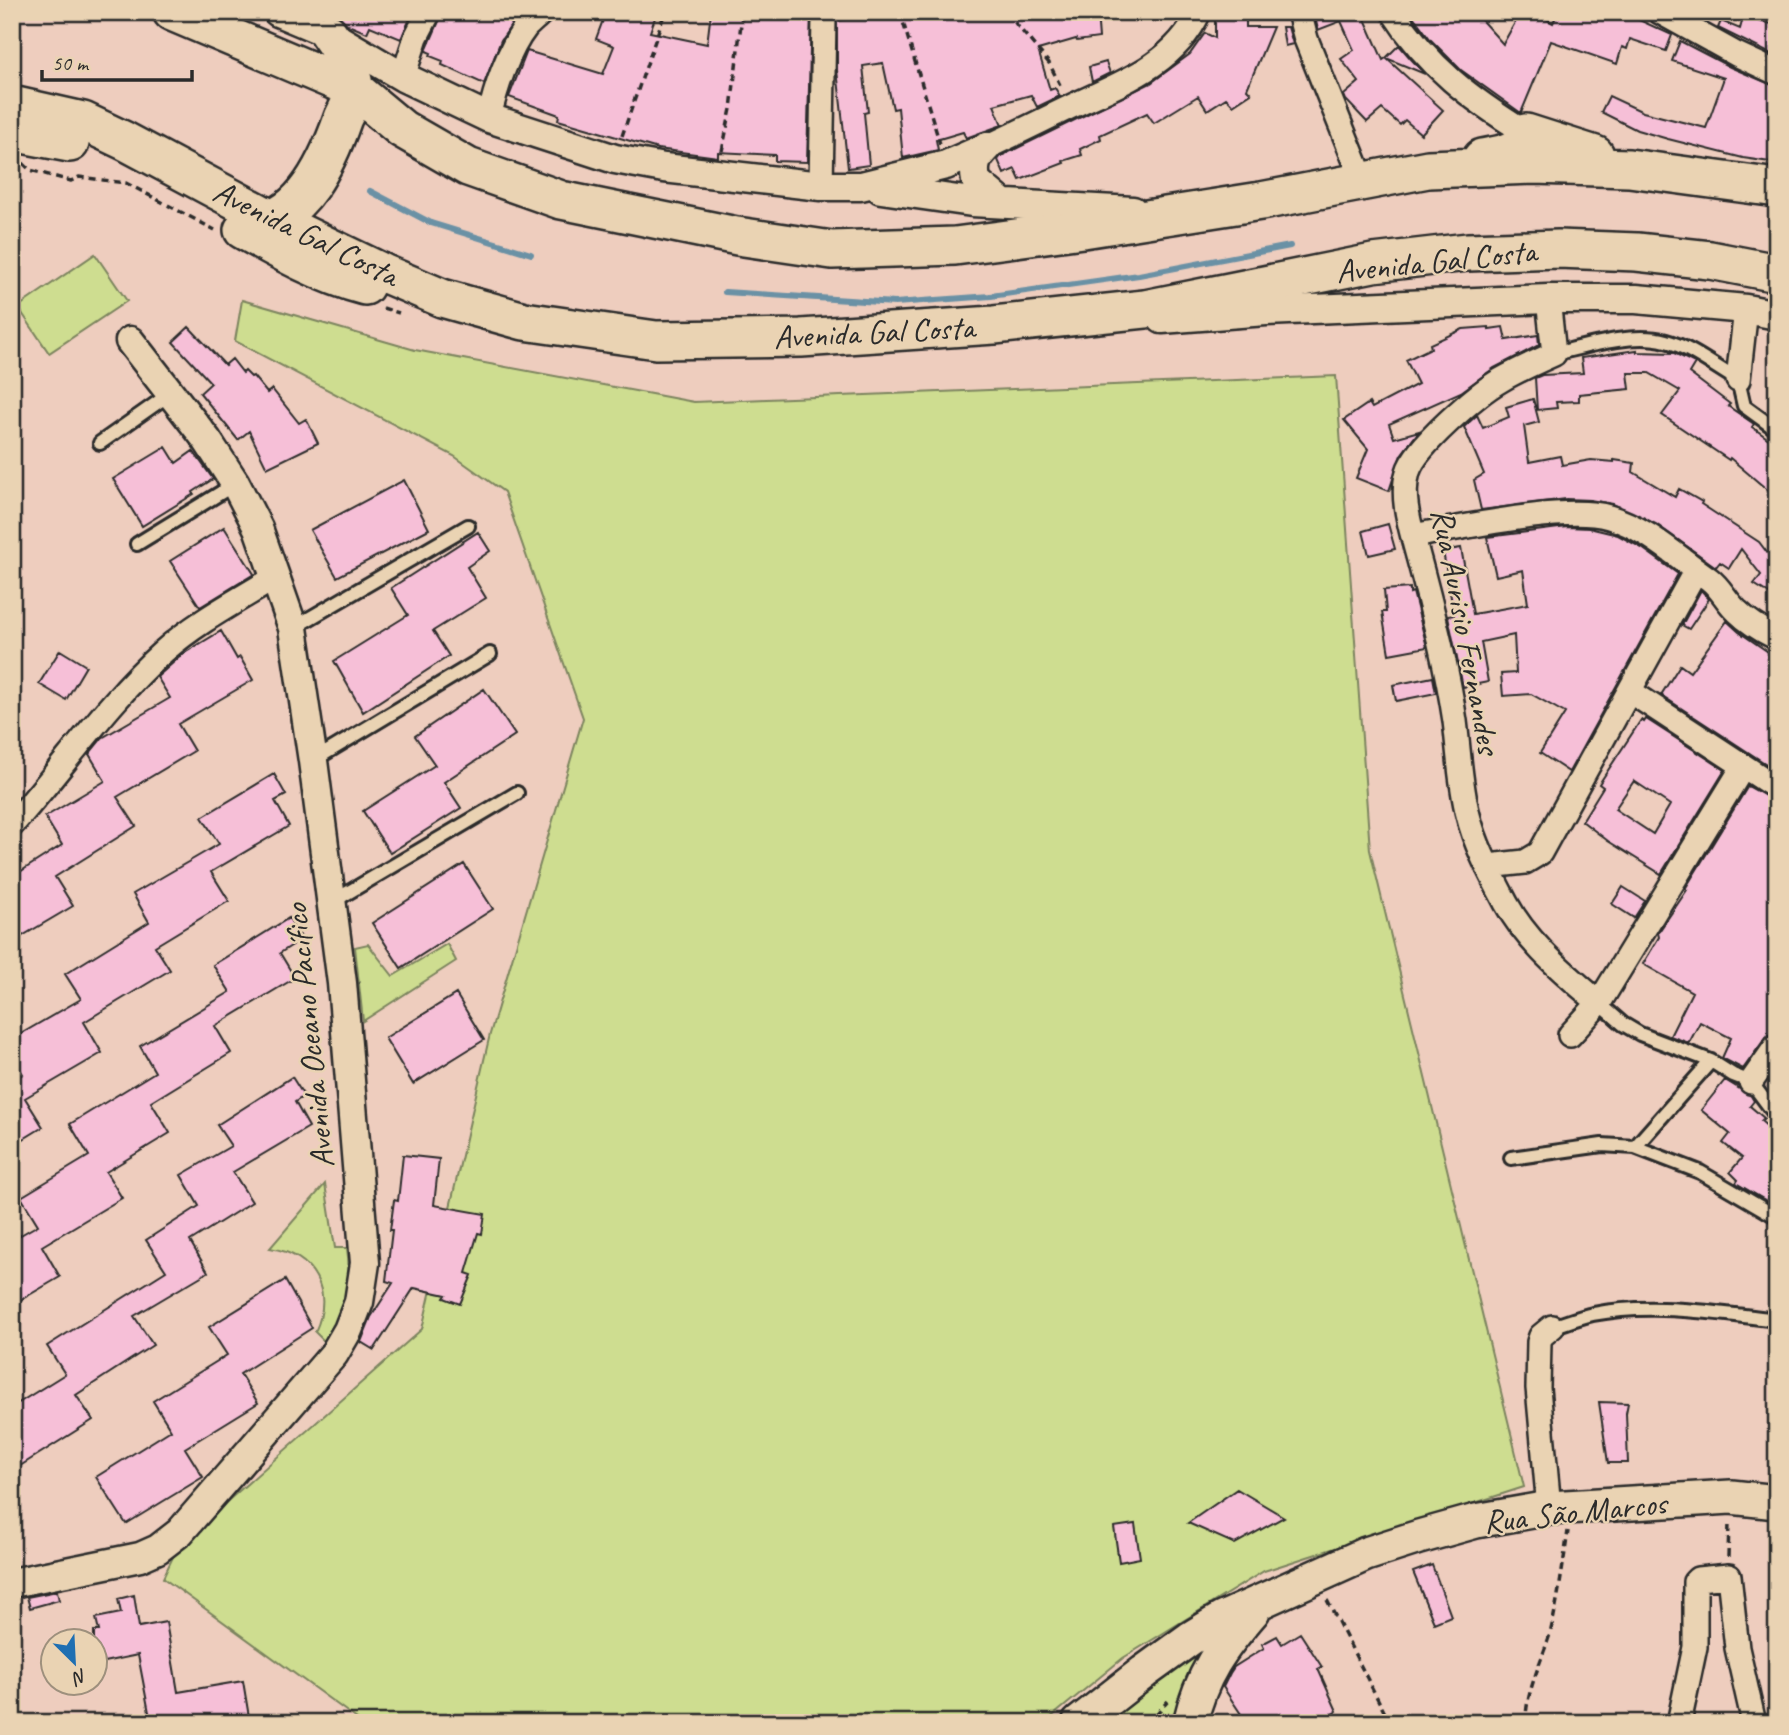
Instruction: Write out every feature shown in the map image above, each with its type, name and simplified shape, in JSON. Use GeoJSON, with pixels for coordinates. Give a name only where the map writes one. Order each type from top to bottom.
{"type":"FeatureCollection","features":[{"type":"Feature","properties":{"kind":"main road"},"geometry":{"type":"LineString","coordinates":[[172,12],[354,89],[402,129],[468,167],[561,200],[751,238],[832,250],[955,246],[1183,214],[1513,152],[1523,143],[1526,133],[1629,168]]}},
{"type":"Feature","properties":{"kind":"main road"},"geometry":{"type":"LineString","coordinates":[[223,219],[255,223],[273,220],[307,193],[333,147],[354,89],[329,28]]}},
{"type":"Feature","properties":{"kind":"main road","name":"Avenida Gal Costa"},"geometry":{"type":"LineString","coordinates":[[12,105],[83,121],[273,220],[442,298],[480,311],[524,321],[656,340],[801,338],[994,325],[1100,314],[1145,309],[1373,263],[1468,252],[1558,249],[1637,252],[1710,260],[1777,273]]}},
{"type":"Feature","properties":{"kind":"main road"},"geometry":{"type":"LineString","coordinates":[[12,132],[72,144],[131,167],[293,258],[343,280],[447,310],[480,311]]}},
{"type":"Feature","properties":{"kind":"main road"},"geometry":{"type":"LineString","coordinates":[[1428,169],[1534,165],[1629,168],[1777,188]]}},
{"type":"Feature","properties":{"kind":"main road","name":"Rua São Marcos"},"geometry":{"type":"LineString","coordinates":[[1079,1723],[1191,1638],[1222,1619],[1366,1554],[1419,1536],[1476,1521],[1560,1507],[1731,1497],[1777,1502]]}},
{"type":"Feature","properties":{"kind":"main road","name":"Rua São Marcos"},"geometry":{"type":"LineString","coordinates":[[1190,1723],[1197,1695],[1209,1667],[1229,1639],[1262,1602]]}},
{"type":"Feature","properties":{"kind":"street"},"geometry":{"type":"LineString","coordinates":[[278,12],[329,28],[403,77],[489,118],[615,159],[718,176],[821,186],[861,186],[972,202],[1183,214]]}},
{"type":"Feature","properties":{"kind":"street"},"geometry":{"type":"LineString","coordinates":[[403,77],[416,37],[429,12]]}},
{"type":"Feature","properties":{"kind":"street"},"geometry":{"type":"LineString","coordinates":[[489,118],[495,89],[510,58],[526,27],[542,12]]}},
{"type":"Feature","properties":{"kind":"street"},"geometry":{"type":"LineString","coordinates":[[861,186],[946,165],[1131,78],[1162,59],[1183,39],[1199,12]]}},
{"type":"Feature","properties":{"kind":"street"},"geometry":{"type":"LineString","coordinates":[[1299,12],[1306,38],[1363,181]]}},
{"type":"Feature","properties":{"kind":"street"},"geometry":{"type":"LineString","coordinates":[[1393,12],[1412,43],[1447,77],[1493,113],[1526,133]]}},
{"type":"Feature","properties":{"kind":"street"},"geometry":{"type":"LineString","coordinates":[[1660,12],[1736,54],[1777,73]]}},
{"type":"Feature","properties":{"kind":"street"},"geometry":{"type":"LineString","coordinates":[[821,186],[824,18]]}},
{"type":"Feature","properties":{"kind":"street"},"geometry":{"type":"LineString","coordinates":[[987,147],[978,156],[975,164],[976,181],[1002,203]]}},
{"type":"Feature","properties":{"kind":"street"},"geometry":{"type":"LineString","coordinates":[[1100,314],[1169,320],[1266,311],[1548,299],[1636,299],[1746,309],[1777,315]]}},
{"type":"Feature","properties":{"kind":"street"},"geometry":{"type":"LineString","coordinates":[[1548,299],[1554,354]]}},
{"type":"Feature","properties":{"kind":"street"},"geometry":{"type":"LineString","coordinates":[[1738,380],[1746,309]]}},
{"type":"Feature","properties":{"kind":"street","name":"Avenida Oceano Pacífico"},"geometry":{"type":"LineString","coordinates":[[12,1583],[140,1557],[180,1532],[334,1354],[348,1330],[359,1302],[365,1263],[342,983],[293,628],[258,528],[235,484],[207,440],[130,341]]}},
{"type":"Feature","properties":{"kind":"street","name":"Rua Aurisio Fernandes"},"geometry":{"type":"LineString","coordinates":[[1554,354],[1500,381],[1472,401],[1418,453],[1405,483],[1408,516],[1446,667],[1468,817],[1488,866],[1521,928],[1542,952],[1599,1003]]}},
{"type":"Feature","properties":{"kind":"street"},"geometry":{"type":"LineString","coordinates":[[1413,536],[1531,517],[1579,513],[1608,517],[1661,543],[1719,587],[1736,610],[1777,638]]}},
{"type":"Feature","properties":{"kind":"street"},"geometry":{"type":"LineString","coordinates":[[1488,866],[1525,862],[1540,853],[1696,570]]}},
{"type":"Feature","properties":{"kind":"street"},"geometry":{"type":"LineString","coordinates":[[12,825],[121,696],[166,650],[214,615],[276,577]]}},
{"type":"Feature","properties":{"kind":"street"},"geometry":{"type":"LineString","coordinates":[[1631,692],[1777,788]]}},
{"type":"Feature","properties":{"kind":"street"},"geometry":{"type":"LineString","coordinates":[[1570,1035],[1599,1003],[1743,767]]}},
{"type":"Feature","properties":{"kind":"street"},"geometry":{"type":"LineString","coordinates":[[1751,1083],[1777,1045]]}},
{"type":"Feature","properties":{"kind":"street"},"geometry":{"type":"LineString","coordinates":[[1552,1327],[1541,1336],[1539,1342],[1538,1388],[1560,1507]]}},
{"type":"Feature","properties":{"kind":"street"},"geometry":{"type":"LineString","coordinates":[[1679,1723],[1695,1647],[1695,1582],[1698,1578],[1728,1576],[1737,1648],[1754,1723]]}},
{"type":"Feature","properties":{"kind":"lane"},"geometry":{"type":"LineString","coordinates":[[1554,354],[1607,342],[1665,340],[1688,349],[1738,380],[1744,406],[1777,430]]}},
{"type":"Feature","properties":{"kind":"lane"},"geometry":{"type":"LineString","coordinates":[[100,443],[171,393]]}},
{"type":"Feature","properties":{"kind":"lane"},"geometry":{"type":"LineString","coordinates":[[137,544],[235,484]]}},
{"type":"Feature","properties":{"kind":"lane"},"geometry":{"type":"LineString","coordinates":[[293,628],[468,526]]}},
{"type":"Feature","properties":{"kind":"lane"},"geometry":{"type":"LineString","coordinates":[[313,761],[491,654]]}},
{"type":"Feature","properties":{"kind":"lane"},"geometry":{"type":"LineString","coordinates":[[332,902],[517,793]]}},
{"type":"Feature","properties":{"kind":"lane"},"geometry":{"type":"LineString","coordinates":[[1599,1003],[1623,1024],[1640,1034],[1711,1061],[1732,1075],[1751,1083],[1777,1117]]}},
{"type":"Feature","properties":{"kind":"lane"},"geometry":{"type":"LineString","coordinates":[[1635,1147],[1711,1061]]}},
{"type":"Feature","properties":{"kind":"lane"},"geometry":{"type":"LineString","coordinates":[[1511,1158],[1602,1145],[1635,1147],[1700,1172],[1777,1217]]}},
{"type":"Feature","properties":{"kind":"lane"},"geometry":{"type":"LineString","coordinates":[[1552,1327],[1591,1314],[1631,1309],[1728,1314],[1777,1320]]}},
{"type":"Feature","properties":{"kind":"path"},"geometry":{"type":"LineString","coordinates":[[615,159],[665,12]]}},
{"type":"Feature","properties":{"kind":"path"},"geometry":{"type":"LineString","coordinates":[[730,12],[741,15],[824,18],[868,12]]}},
{"type":"Feature","properties":{"kind":"path"},"geometry":{"type":"LineString","coordinates":[[900,12],[946,165]]}},
{"type":"Feature","properties":{"kind":"path"},"geometry":{"type":"LineString","coordinates":[[1008,12],[1049,63],[1071,106]]}},
{"type":"Feature","properties":{"kind":"path"},"geometry":{"type":"LineString","coordinates":[[718,176],[731,109],[741,15]]}},
{"type":"Feature","properties":{"kind":"path"},"geometry":{"type":"LineString","coordinates":[[1728,1576],[1731,1497]]}},
{"type":"Feature","properties":{"kind":"path"},"geometry":{"type":"LineString","coordinates":[[1527,1723],[1525,1706],[1539,1669],[1561,1583],[1560,1507]]}},
{"type":"Feature","properties":{"kind":"path"},"geometry":{"type":"LineString","coordinates":[[1314,1576],[1390,1723]]}},
{"type":"Feature","properties":{"kind":"green space"},"geometry":{"type":"Polygon","coordinates":[[[95,254],[127,301],[49,353],[18,307],[95,254]]]}},
{"type":"Feature","properties":{"kind":"green space"},"geometry":{"type":"Polygon","coordinates":[[[242,300],[415,350],[694,402],[1336,376],[1370,850],[1524,1487],[1264,1571],[1123,1658],[1044,1723],[355,1723],[357,1719],[163,1578],[179,1544],[422,1329],[490,1034],[583,718],[504,492],[454,456],[235,341],[242,300]]]}},
{"type":"Feature","properties":{"kind":"green space"},"geometry":{"type":"Polygon","coordinates":[[[368,944],[393,976],[447,944],[456,961],[363,1021],[355,947],[368,944]]]}},
{"type":"Feature","properties":{"kind":"green space"},"geometry":{"type":"Polygon","coordinates":[[[325,1184],[335,1248],[347,1248],[349,1262],[342,1308],[326,1343],[315,1332],[322,1303],[321,1289],[316,1277],[298,1258],[270,1248],[325,1184]]]}},
{"type":"Feature","properties":{"kind":"green space"},"geometry":{"type":"Polygon","coordinates":[[[1216,1640],[1182,1723],[1094,1723],[1216,1640]]]}},
{"type":"Feature","properties":{"kind":"building"},"geometry":{"type":"Polygon","coordinates":[[[328,12],[413,12],[401,39],[370,26],[367,33],[348,25],[337,14],[328,12]]]}},
{"type":"Feature","properties":{"kind":"building"},"geometry":{"type":"Polygon","coordinates":[[[443,12],[521,12],[501,40],[484,84],[442,65],[443,61],[430,56],[431,53],[426,51],[443,12]]]}},
{"type":"Feature","properties":{"kind":"building"},"geometry":{"type":"Polygon","coordinates":[[[606,12],[657,12],[650,32],[707,44],[711,12],[811,12],[807,162],[775,161],[775,155],[718,152],[718,157],[658,149],[558,120],[559,115],[509,97],[527,51],[603,74],[614,46],[596,39],[606,12]]]}},
{"type":"Feature","properties":{"kind":"building"},"geometry":{"type":"Polygon","coordinates":[[[837,12],[842,12],[841,20],[881,12],[1097,12],[1099,38],[1076,39],[1038,50],[1050,90],[1055,88],[1060,96],[1037,107],[1031,95],[994,105],[1002,125],[966,138],[963,132],[936,140],[938,150],[903,158],[898,108],[893,109],[883,63],[863,66],[868,112],[864,113],[869,165],[848,168],[837,70],[837,12]]]}},
{"type":"Feature","properties":{"kind":"building"},"geometry":{"type":"Polygon","coordinates":[[[1215,12],[1246,12],[1246,27],[1273,27],[1247,89],[1251,93],[1233,105],[1226,98],[1207,110],[1198,96],[1154,123],[1147,113],[1100,135],[1101,139],[1080,149],[1082,155],[1063,161],[1064,163],[1020,180],[1015,169],[1004,174],[998,160],[1001,156],[1151,83],[1190,54],[1205,33],[1215,38],[1215,12]]]}},
{"type":"Feature","properties":{"kind":"building"},"geometry":{"type":"Polygon","coordinates":[[[1314,12],[1362,12],[1383,60],[1386,58],[1443,110],[1421,134],[1405,120],[1400,125],[1382,109],[1367,122],[1346,100],[1344,95],[1359,82],[1341,59],[1354,50],[1341,21],[1318,30],[1314,12]]]}},
{"type":"Feature","properties":{"kind":"building"},"geometry":{"type":"Polygon","coordinates":[[[1410,12],[1474,12],[1503,44],[1521,12],[1534,12],[1553,23],[1558,12],[1640,12],[1637,19],[1672,35],[1666,51],[1630,39],[1627,49],[1622,47],[1617,64],[1551,41],[1521,113],[1461,70],[1431,40],[1410,12]]]}},
{"type":"Feature","properties":{"kind":"building"},"geometry":{"type":"Polygon","coordinates":[[[1743,18],[1777,25],[1777,57],[1718,28],[1721,21],[1740,29],[1743,18]]]}},
{"type":"Feature","properties":{"kind":"building"},"geometry":{"type":"Polygon","coordinates":[[[1282,27],[1288,27],[1293,44],[1285,46],[1282,27]]]}},
{"type":"Feature","properties":{"kind":"building"},"geometry":{"type":"Polygon","coordinates":[[[1680,41],[1777,87],[1777,163],[1743,158],[1668,139],[1637,130],[1601,112],[1609,96],[1643,112],[1706,128],[1724,78],[1672,61],[1680,41]]]}},
{"type":"Feature","properties":{"kind":"building"},"geometry":{"type":"Polygon","coordinates":[[[1399,45],[1411,59],[1425,74],[1386,58],[1399,45]]]}},
{"type":"Feature","properties":{"kind":"building"},"geometry":{"type":"Polygon","coordinates":[[[1106,62],[1110,73],[1092,82],[1089,67],[1106,62]]]}},
{"type":"Feature","properties":{"kind":"building"},"geometry":{"type":"Polygon","coordinates":[[[189,327],[225,365],[232,359],[243,373],[245,371],[253,376],[267,393],[272,389],[299,423],[306,419],[318,443],[267,468],[249,431],[238,440],[200,393],[211,383],[173,342],[189,327]]]}},
{"type":"Feature","properties":{"kind":"building"},"geometry":{"type":"Polygon","coordinates":[[[1503,327],[1506,340],[1538,335],[1539,345],[1494,368],[1461,392],[1389,424],[1394,438],[1419,431],[1401,455],[1389,491],[1356,478],[1368,449],[1344,420],[1369,403],[1372,408],[1418,384],[1406,360],[1431,348],[1430,344],[1463,329],[1503,327]]]}},
{"type":"Feature","properties":{"kind":"building"},"geometry":{"type":"Polygon","coordinates":[[[1637,350],[1674,353],[1695,363],[1689,373],[1777,445],[1777,498],[1730,458],[1729,460],[1662,415],[1680,391],[1649,373],[1628,373],[1630,389],[1579,394],[1579,401],[1556,402],[1557,408],[1537,410],[1535,378],[1542,375],[1583,373],[1581,358],[1637,350]]]}},
{"type":"Feature","properties":{"kind":"building"},"geometry":{"type":"Polygon","coordinates":[[[1533,399],[1539,422],[1524,426],[1529,462],[1560,456],[1562,465],[1591,460],[1634,463],[1633,472],[1675,497],[1679,489],[1759,542],[1772,559],[1777,553],[1777,599],[1754,584],[1761,575],[1741,549],[1729,568],[1720,562],[1716,567],[1656,524],[1613,504],[1566,499],[1481,510],[1474,480],[1484,474],[1464,427],[1477,415],[1483,428],[1509,417],[1506,407],[1533,399]]]}},
{"type":"Feature","properties":{"kind":"building"},"geometry":{"type":"Polygon","coordinates":[[[166,447],[176,463],[193,451],[213,479],[142,526],[113,479],[166,447]]]}},
{"type":"Feature","properties":{"kind":"building"},"geometry":{"type":"Polygon","coordinates":[[[404,480],[429,529],[337,577],[310,530],[404,480]]]}},
{"type":"Feature","properties":{"kind":"building"},"geometry":{"type":"Polygon","coordinates":[[[1388,524],[1395,549],[1369,555],[1363,531],[1388,524]]]}},
{"type":"Feature","properties":{"kind":"building"},"geometry":{"type":"Polygon","coordinates":[[[224,527],[254,574],[200,607],[170,561],[224,527]]]}},
{"type":"Feature","properties":{"kind":"building"},"geometry":{"type":"Polygon","coordinates":[[[1567,527],[1589,528],[1618,535],[1642,548],[1678,574],[1569,772],[1540,753],[1565,713],[1531,694],[1503,696],[1501,674],[1516,673],[1514,635],[1481,642],[1488,682],[1463,687],[1448,616],[1454,615],[1443,551],[1461,548],[1473,614],[1528,604],[1523,570],[1496,576],[1487,537],[1567,527]]]}},
{"type":"Feature","properties":{"kind":"building"},"geometry":{"type":"Polygon","coordinates":[[[478,532],[490,551],[467,567],[486,598],[433,631],[449,656],[363,712],[334,661],[408,615],[391,588],[478,532]]]}},
{"type":"Feature","properties":{"kind":"building"},"geometry":{"type":"Polygon","coordinates":[[[1410,588],[1427,647],[1389,654],[1382,612],[1386,612],[1384,590],[1410,588]]]}},
{"type":"Feature","properties":{"kind":"building"},"geometry":{"type":"Polygon","coordinates":[[[1701,590],[1709,599],[1689,629],[1682,625],[1701,590]]]}},
{"type":"Feature","properties":{"kind":"building"},"geometry":{"type":"Polygon","coordinates":[[[1727,621],[1777,658],[1777,771],[1661,695],[1680,665],[1690,672],[1727,621]]]}},
{"type":"Feature","properties":{"kind":"building"},"geometry":{"type":"Polygon","coordinates":[[[221,631],[253,680],[178,724],[194,751],[117,797],[136,826],[55,877],[73,906],[12,942],[12,877],[62,845],[45,817],[105,781],[89,754],[102,738],[170,698],[157,677],[183,654],[221,631]]]}},
{"type":"Feature","properties":{"kind":"building"},"geometry":{"type":"Polygon","coordinates":[[[60,650],[86,666],[66,700],[39,684],[60,650]]]}},
{"type":"Feature","properties":{"kind":"building"},"geometry":{"type":"Polygon","coordinates":[[[1433,677],[1436,693],[1396,701],[1393,685],[1433,677]]]}},
{"type":"Feature","properties":{"kind":"building"},"geometry":{"type":"Polygon","coordinates":[[[484,689],[515,735],[444,782],[461,808],[390,853],[363,811],[435,765],[415,736],[484,689]]]}},
{"type":"Feature","properties":{"kind":"building"},"geometry":{"type":"Polygon","coordinates":[[[1646,719],[1725,770],[1661,874],[1608,841],[1582,821],[1603,787],[1599,784],[1641,720],[1644,722],[1646,719]],[[1634,781],[1615,809],[1653,834],[1670,805],[1634,781]]]}},
{"type":"Feature","properties":{"kind":"building"},"geometry":{"type":"Polygon","coordinates":[[[274,774],[286,795],[275,801],[289,826],[211,872],[229,901],[155,946],[170,970],[84,1022],[102,1053],[25,1098],[43,1127],[12,1146],[12,1077],[14,1079],[23,1074],[12,1057],[12,1039],[81,999],[65,974],[149,922],[133,894],[219,844],[202,817],[274,774]]]}},
{"type":"Feature","properties":{"kind":"building"},"geometry":{"type":"Polygon","coordinates":[[[1748,786],[1777,802],[1777,1031],[1766,1037],[1743,1069],[1722,1058],[1731,1038],[1700,1022],[1689,1043],[1670,1036],[1692,992],[1643,964],[1659,937],[1658,933],[1687,890],[1685,889],[1748,786]]]}},
{"type":"Feature","properties":{"kind":"building"},"geometry":{"type":"Polygon","coordinates":[[[464,864],[493,909],[401,968],[372,923],[464,864]]]}},
{"type":"Feature","properties":{"kind":"building"},"geometry":{"type":"Polygon","coordinates":[[[1623,887],[1645,901],[1634,918],[1612,904],[1623,887]]]}},
{"type":"Feature","properties":{"kind":"building"},"geometry":{"type":"Polygon","coordinates":[[[289,918],[302,939],[280,953],[295,978],[215,1026],[231,1053],[151,1102],[170,1133],[106,1172],[122,1198],[42,1246],[60,1277],[12,1305],[12,1240],[38,1225],[21,1197],[89,1156],[70,1124],[155,1072],[140,1046],[230,992],[213,965],[289,918]]]}},
{"type":"Feature","properties":{"kind":"building"},"geometry":{"type":"Polygon","coordinates":[[[456,994],[484,1040],[413,1084],[385,1038],[456,994]]]}},
{"type":"Feature","properties":{"kind":"building"},"geometry":{"type":"Polygon","coordinates":[[[292,1077],[304,1096],[295,1102],[309,1127],[233,1172],[252,1202],[190,1241],[208,1272],[134,1316],[153,1345],[76,1395],[93,1420],[12,1471],[12,1407],[65,1374],[47,1346],[166,1271],[146,1240],[199,1206],[181,1175],[231,1146],[217,1125],[292,1077]]]}},
{"type":"Feature","properties":{"kind":"building"},"geometry":{"type":"Polygon","coordinates":[[[1725,1080],[1751,1096],[1754,1101],[1750,1106],[1764,1118],[1761,1121],[1777,1135],[1777,1207],[1736,1183],[1738,1180],[1730,1172],[1742,1158],[1723,1143],[1730,1134],[1701,1110],[1725,1080]]]}},
{"type":"Feature","properties":{"kind":"building"},"geometry":{"type":"Polygon","coordinates":[[[403,1155],[439,1159],[434,1205],[485,1214],[482,1234],[478,1233],[466,1273],[472,1275],[460,1304],[444,1298],[446,1295],[414,1288],[374,1350],[361,1342],[371,1317],[393,1283],[386,1281],[394,1200],[398,1201],[403,1155]]]}},
{"type":"Feature","properties":{"kind":"building"},"geometry":{"type":"Polygon","coordinates":[[[285,1280],[312,1328],[240,1374],[258,1403],[185,1448],[203,1477],[126,1524],[96,1477],[171,1430],[153,1401],[227,1355],[209,1327],[285,1280]]]}},
{"type":"Feature","properties":{"kind":"building"},"geometry":{"type":"Polygon","coordinates":[[[1599,1402],[1628,1403],[1628,1463],[1608,1463],[1599,1402]]]}},
{"type":"Feature","properties":{"kind":"building"},"geometry":{"type":"Polygon","coordinates":[[[1237,1489],[1284,1517],[1235,1544],[1188,1523],[1237,1489]]]}},
{"type":"Feature","properties":{"kind":"building"},"geometry":{"type":"Polygon","coordinates":[[[1135,1524],[1140,1558],[1119,1562],[1114,1527],[1135,1524]]]}},
{"type":"Feature","properties":{"kind":"building"},"geometry":{"type":"Polygon","coordinates":[[[1432,1565],[1451,1616],[1434,1623],[1413,1572],[1432,1565]]]}},
{"type":"Feature","properties":{"kind":"building"},"geometry":{"type":"Polygon","coordinates":[[[57,1591],[59,1600],[30,1608],[27,1597],[57,1591]]]}},
{"type":"Feature","properties":{"kind":"building"},"geometry":{"type":"Polygon","coordinates":[[[134,1595],[139,1627],[166,1622],[178,1692],[243,1681],[250,1723],[151,1723],[138,1655],[108,1661],[108,1626],[98,1626],[96,1618],[121,1613],[118,1599],[134,1595]]]}},
{"type":"Feature","properties":{"kind":"building"},"geometry":{"type":"Polygon","coordinates":[[[1300,1633],[1322,1667],[1318,1669],[1337,1711],[1331,1715],[1334,1723],[1247,1723],[1223,1687],[1230,1673],[1234,1667],[1264,1648],[1262,1644],[1277,1636],[1282,1644],[1300,1633]]]}},
{"type":"Feature","properties":{"kind":"waterway"},"geometry":{"type":"LineString","coordinates":[[370,191],[431,223],[531,254]]}},
{"type":"Feature","properties":{"kind":"waterway"},"geometry":{"type":"LineString","coordinates":[[1771,237],[1777,238]]}},
{"type":"Feature","properties":{"kind":"waterway"},"geometry":{"type":"LineString","coordinates":[[725,292],[895,303],[991,296],[1139,275],[1290,246]]}}]}
